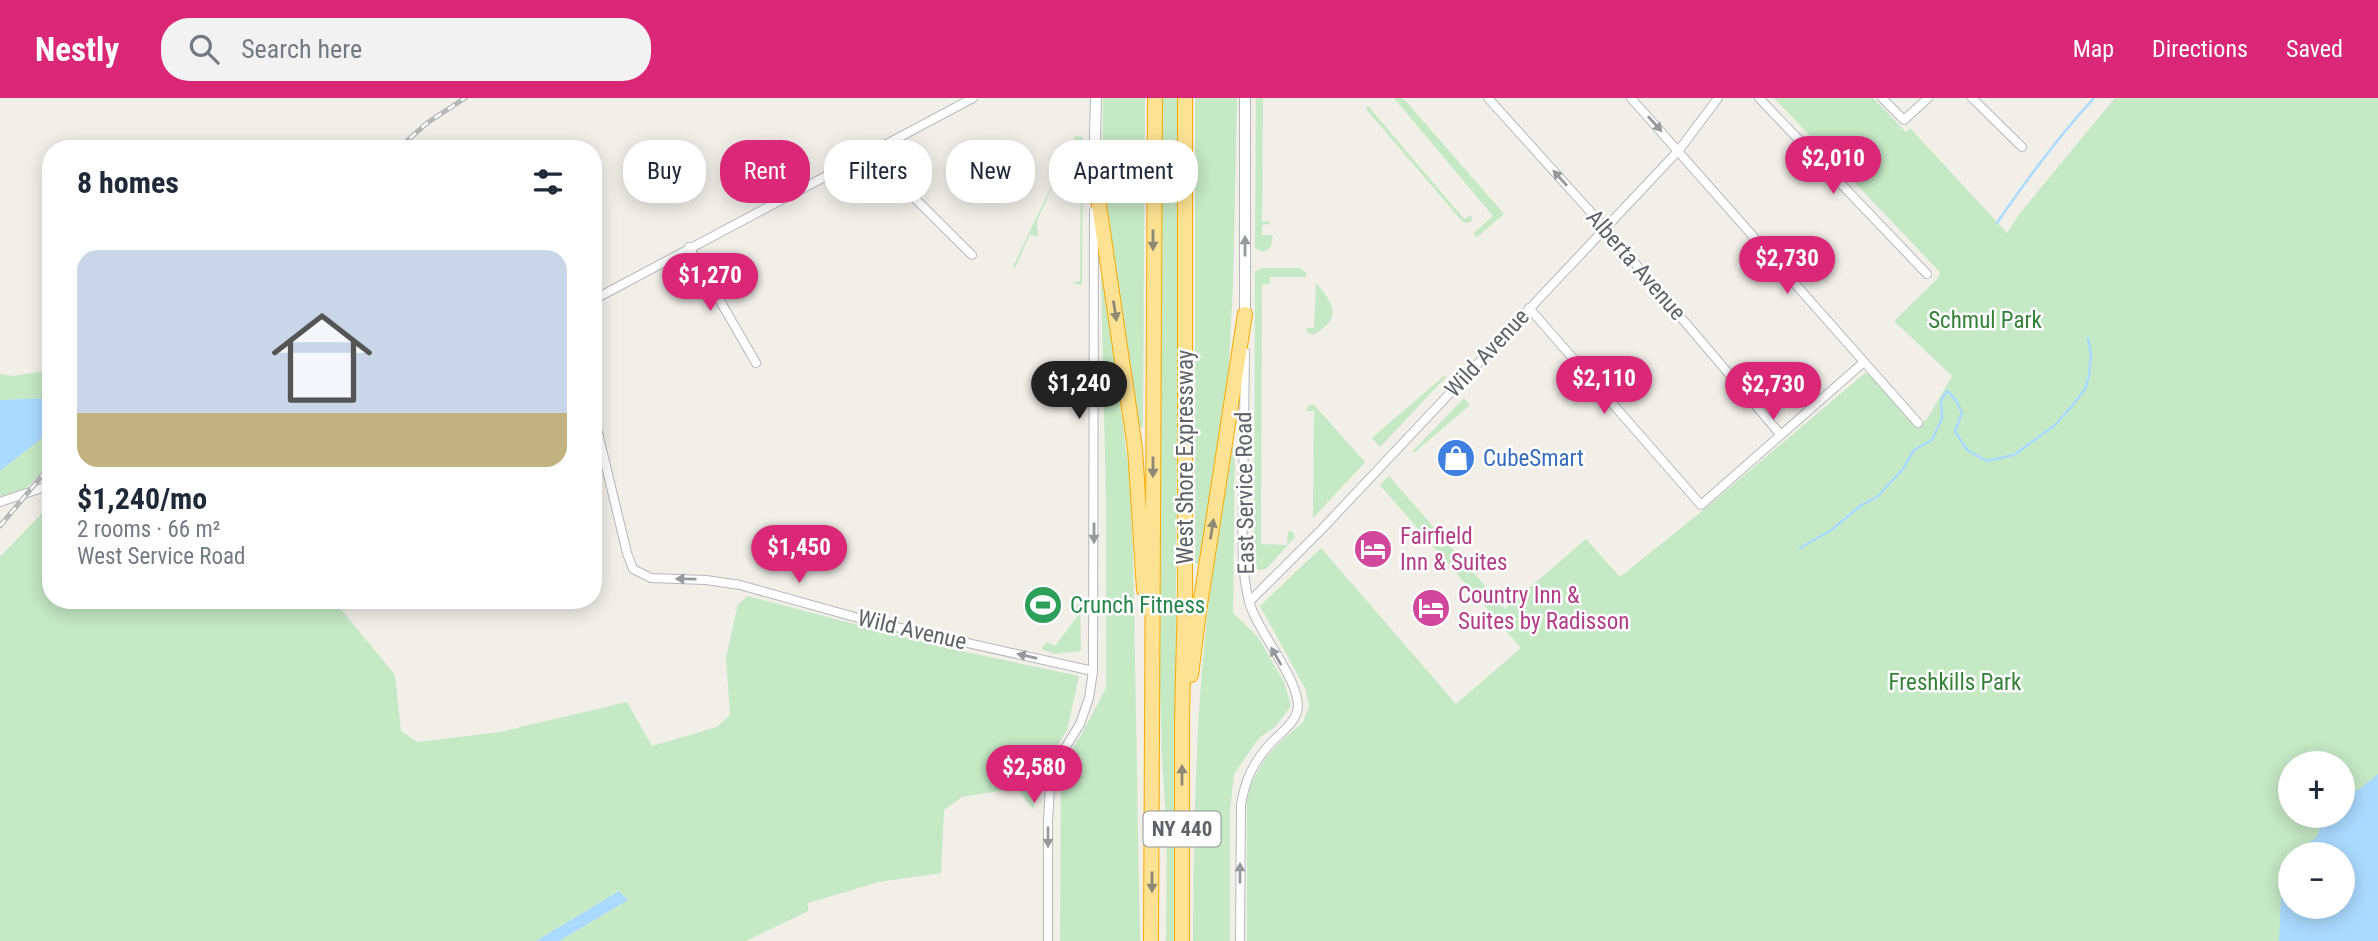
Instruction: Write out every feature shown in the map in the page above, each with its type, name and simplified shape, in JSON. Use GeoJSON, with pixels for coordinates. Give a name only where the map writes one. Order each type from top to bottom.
{"type":"FeatureCollection","features":[{"type":"Feature","properties":{"kind":"highway","name":"West Shore Expressway"},"geometry":{"type":"LineString","coordinates":[[1151,941],[1155,98]]}},
{"type":"Feature","properties":{"kind":"highway","name":"West Shore Expressway"},"geometry":{"type":"LineString","coordinates":[[1181,941],[1185,593],[1185,98]]}},
{"type":"Feature","properties":{"kind":"highway"},"geometry":{"type":"LineString","coordinates":[[1099,203],[1135,448],[1152,789]]}},
{"type":"Feature","properties":{"kind":"highway"},"geometry":{"type":"LineString","coordinates":[[1182,718],[1191,680],[1245,314]]}},
{"type":"Feature","properties":{"kind":"main road"},"geometry":{"type":"LineString","coordinates":[[1095,140],[1096,98]]}},
{"type":"Feature","properties":{"kind":"main road","name":"East Service Road"},"geometry":{"type":"LineString","coordinates":[[1245,98],[1245,314]]}},
{"type":"Feature","properties":{"kind":"street"},"geometry":{"type":"LineString","coordinates":[[891,140],[973,98]]}},
{"type":"Feature","properties":{"kind":"street","name":"Alberta Avenue"},"geometry":{"type":"LineString","coordinates":[[1488,98],[1605,228],[1780,435]]}},
{"type":"Feature","properties":{"kind":"street"},"geometry":{"type":"LineString","coordinates":[[1631,98],[1918,423]]}},
{"type":"Feature","properties":{"kind":"street","name":"Wild Avenue"},"geometry":{"type":"LineString","coordinates":[[1249,602],[1322,530],[1679,150],[1718,98]]}},
{"type":"Feature","properties":{"kind":"street"},"geometry":{"type":"LineString","coordinates":[[1759,98],[1927,274]]}},
{"type":"Feature","properties":{"kind":"street"},"geometry":{"type":"LineString","coordinates":[[1882,98],[1904,120],[1928,98]]}},
{"type":"Feature","properties":{"kind":"street"},"geometry":{"type":"LineString","coordinates":[[1972,98],[2022,147]]}},
{"type":"Feature","properties":{"kind":"street"},"geometry":{"type":"LineString","coordinates":[[602,295],[824,175]]}},
{"type":"Feature","properties":{"kind":"street"},"geometry":{"type":"LineString","coordinates":[[919,203],[972,255]]}},
{"type":"Feature","properties":{"kind":"street"},"geometry":{"type":"LineString","coordinates":[[1048,941],[1050,784],[1057,761],[1080,724],[1090,698],[1093,676],[1094,203]]}},
{"type":"Feature","properties":{"kind":"street"},"geometry":{"type":"LineString","coordinates":[[689,247],[756,363]]}},
{"type":"Feature","properties":{"kind":"street"},"geometry":{"type":"LineString","coordinates":[[1529,308],[1701,505],[1864,362]]}},
{"type":"Feature","properties":{"kind":"street","name":"East Service Road"},"geometry":{"type":"LineString","coordinates":[[1240,941],[1241,805],[1244,785],[1253,765],[1288,726],[1297,711],[1293,683],[1255,618],[1249,602],[1243,563],[1245,314]]}},
{"type":"Feature","properties":{"kind":"street","name":"Wild Avenue"},"geometry":{"type":"LineString","coordinates":[[602,446],[627,553],[633,569],[642,575],[740,585],[869,621],[1093,676]]}},
{"type":"Feature","properties":{"kind":"street"},"geometry":{"type":"LineString","coordinates":[[0,502],[42,488]]}},
{"type":"Feature","properties":{"kind":"green space"},"geometry":{"type":"Polygon","coordinates":[[[1103,98],[1145,98],[1145,140],[1102,140],[1103,98]]]}},
{"type":"Feature","properties":{"kind":"green space"},"geometry":{"type":"Polygon","coordinates":[[[1162,98],[1179,98],[1179,140],[1162,140],[1162,98]]]}},
{"type":"Feature","properties":{"kind":"green space"},"geometry":{"type":"Polygon","coordinates":[[[1195,98],[1237,98],[1233,286],[1226,417],[1198,564],[1195,563],[1195,203],[1198,203],[1198,140],[1195,140],[1195,98]]]}},
{"type":"Feature","properties":{"kind":"green space"},"geometry":{"type":"Polygon","coordinates":[[[1256,98],[1263,98],[1262,221],[1270,222],[1262,225],[1262,235],[1273,235],[1271,247],[1263,252],[1255,248],[1256,98]]]}},
{"type":"Feature","properties":{"kind":"green space"},"geometry":{"type":"Polygon","coordinates":[[[1394,98],[1403,98],[1504,214],[1476,238],[1474,233],[1493,216],[1394,98]]]}},
{"type":"Feature","properties":{"kind":"green space","name":"Freshkills Park"},"geometry":{"type":"Polygon","coordinates":[[[1774,98],[1873,98],[1906,132],[1910,128],[2007,233],[2020,213],[2115,98],[2378,98],[2378,941],[1247,941],[1247,801],[1252,782],[1265,759],[1303,722],[1309,707],[1306,690],[1260,606],[1321,548],[1456,704],[1521,648],[1380,485],[1389,476],[1505,609],[1586,539],[1620,577],[1865,373],[1874,376],[1917,426],[1927,419],[1952,376],[1894,321],[1940,274],[1774,98]]]}},
{"type":"Feature","properties":{"kind":"green space"},"geometry":{"type":"Polygon","coordinates":[[[1368,106],[1464,219],[1472,215],[1471,222],[1462,221],[1366,109],[1368,106]]]}},
{"type":"Feature","properties":{"kind":"green space"},"geometry":{"type":"Polygon","coordinates":[[[1075,136],[1083,137],[1083,140],[1073,140],[1075,136]]]}},
{"type":"Feature","properties":{"kind":"green space"},"geometry":{"type":"Polygon","coordinates":[[[1049,191],[1037,221],[1038,237],[1030,234],[1015,268],[1013,267],[1049,191]]]}},
{"type":"Feature","properties":{"kind":"green space"},"geometry":{"type":"Polygon","coordinates":[[[1083,203],[1082,285],[1072,283],[1080,281],[1083,203]]]}},
{"type":"Feature","properties":{"kind":"green space"},"geometry":{"type":"Polygon","coordinates":[[[1106,203],[1144,203],[1143,427],[1139,427],[1106,203]]]}},
{"type":"Feature","properties":{"kind":"green space"},"geometry":{"type":"Polygon","coordinates":[[[1161,203],[1178,203],[1174,941],[1166,941],[1167,837],[1159,656],[1161,203]]]}},
{"type":"Feature","properties":{"kind":"green space"},"geometry":{"type":"Polygon","coordinates":[[[1262,268],[1300,268],[1307,273],[1305,277],[1270,277],[1270,284],[1262,285],[1261,544],[1287,545],[1288,531],[1293,532],[1295,537],[1267,568],[1261,570],[1256,569],[1254,564],[1255,271],[1262,268]]]}},
{"type":"Feature","properties":{"kind":"green space"},"geometry":{"type":"Polygon","coordinates":[[[1101,278],[1104,278],[1129,472],[1133,550],[1140,941],[1060,941],[1061,766],[1106,688],[1106,500],[1101,278]]]}},
{"type":"Feature","properties":{"kind":"green space"},"geometry":{"type":"Polygon","coordinates":[[[1316,283],[1331,304],[1332,317],[1329,323],[1313,335],[1307,332],[1306,328],[1314,328],[1316,283]]]}},
{"type":"Feature","properties":{"kind":"green space"},"geometry":{"type":"Polygon","coordinates":[[[42,371],[42,398],[0,400],[0,374],[13,376],[42,371]]]}},
{"type":"Feature","properties":{"kind":"green space"},"geometry":{"type":"Polygon","coordinates":[[[1446,377],[1380,447],[1372,438],[1446,377]]]}},
{"type":"Feature","properties":{"kind":"green space"},"geometry":{"type":"Polygon","coordinates":[[[1464,398],[1470,405],[1412,452],[1464,398]]]}},
{"type":"Feature","properties":{"kind":"green space"},"geometry":{"type":"Polygon","coordinates":[[[1313,404],[1365,462],[1313,518],[1314,411],[1306,411],[1308,406],[1313,404]]]}},
{"type":"Feature","properties":{"kind":"green space"},"geometry":{"type":"Polygon","coordinates":[[[42,438],[42,473],[25,489],[0,497],[0,471],[42,438]]]}},
{"type":"Feature","properties":{"kind":"green space"},"geometry":{"type":"Polygon","coordinates":[[[1231,447],[1235,447],[1233,613],[1258,637],[1284,682],[1291,706],[1275,727],[1259,738],[1234,774],[1230,810],[1230,941],[1193,941],[1196,784],[1202,666],[1211,582],[1231,447]]]}},
{"type":"Feature","properties":{"kind":"green space"},"geometry":{"type":"Polygon","coordinates":[[[42,513],[42,609],[341,609],[395,675],[401,731],[417,742],[500,732],[627,702],[652,746],[717,727],[730,715],[726,658],[738,604],[748,596],[942,647],[1079,676],[1067,730],[1046,765],[1033,809],[1018,790],[962,797],[944,810],[941,873],[879,882],[808,903],[808,911],[746,941],[559,941],[628,900],[619,891],[536,941],[0,941],[0,557],[42,513]]]}},
{"type":"Feature","properties":{"kind":"green space"},"geometry":{"type":"Polygon","coordinates":[[[1080,603],[1081,651],[1055,654],[1041,649],[1046,642],[1055,646],[1077,617],[1071,610],[1080,603]]]}},
{"type":"Feature","properties":{"kind":"water"},"geometry":{"type":"Polygon","coordinates":[[[42,398],[42,438],[0,471],[0,400],[42,398]]]}},
{"type":"Feature","properties":{"kind":"water"},"geometry":{"type":"Polygon","coordinates":[[[2378,774],[2378,941],[2279,941],[2280,919],[2355,919],[2355,842],[2311,842],[2317,837],[2320,828],[2355,828],[2355,790],[2378,774]]]}},
{"type":"Feature","properties":{"kind":"water"},"geometry":{"type":"Polygon","coordinates":[[[619,891],[628,900],[559,941],[536,941],[619,891]]]}},
{"type":"Feature","properties":{"kind":"waterway"},"geometry":{"type":"LineString","coordinates":[[1997,223],[2043,159],[2094,98]]}},
{"type":"Feature","properties":{"kind":"waterway"},"geometry":{"type":"LineString","coordinates":[[1800,548],[1833,529],[1860,506],[1877,497],[1903,469],[1914,450],[1932,440],[1942,418],[1941,400],[1947,391],[1956,400],[1962,413],[1955,431],[1967,450],[1987,461],[2014,455],[2055,425],[2085,389],[2091,355],[2088,338]]}},
{"type":"Feature","properties":{"kind":"railway"},"geometry":{"type":"LineString","coordinates":[[408,140],[427,123],[465,98]]}},
{"type":"Feature","properties":{"kind":"railway"},"geometry":{"type":"LineString","coordinates":[[0,526],[42,476]]}},
{"type":"Feature","properties":{"kind":"place","name":"CubeSmart"},"geometry":{"type":"Point","coordinates":[1456,458]}},
{"type":"Feature","properties":{"kind":"place","name":"Fairfield Inn & Suites"},"geometry":{"type":"Point","coordinates":[1373,549]}},
{"type":"Feature","properties":{"kind":"place","name":"Crunch Fitness"},"geometry":{"type":"Point","coordinates":[1043,605]}},
{"type":"Feature","properties":{"kind":"place","name":"Country Inn & Suites by Radisson"},"geometry":{"type":"Point","coordinates":[1431,608]}},
{"type":"Feature","properties":{"kind":"park label","name":"Schmul Park"},"geometry":{"type":"Point","coordinates":[1985,320]}}]}
